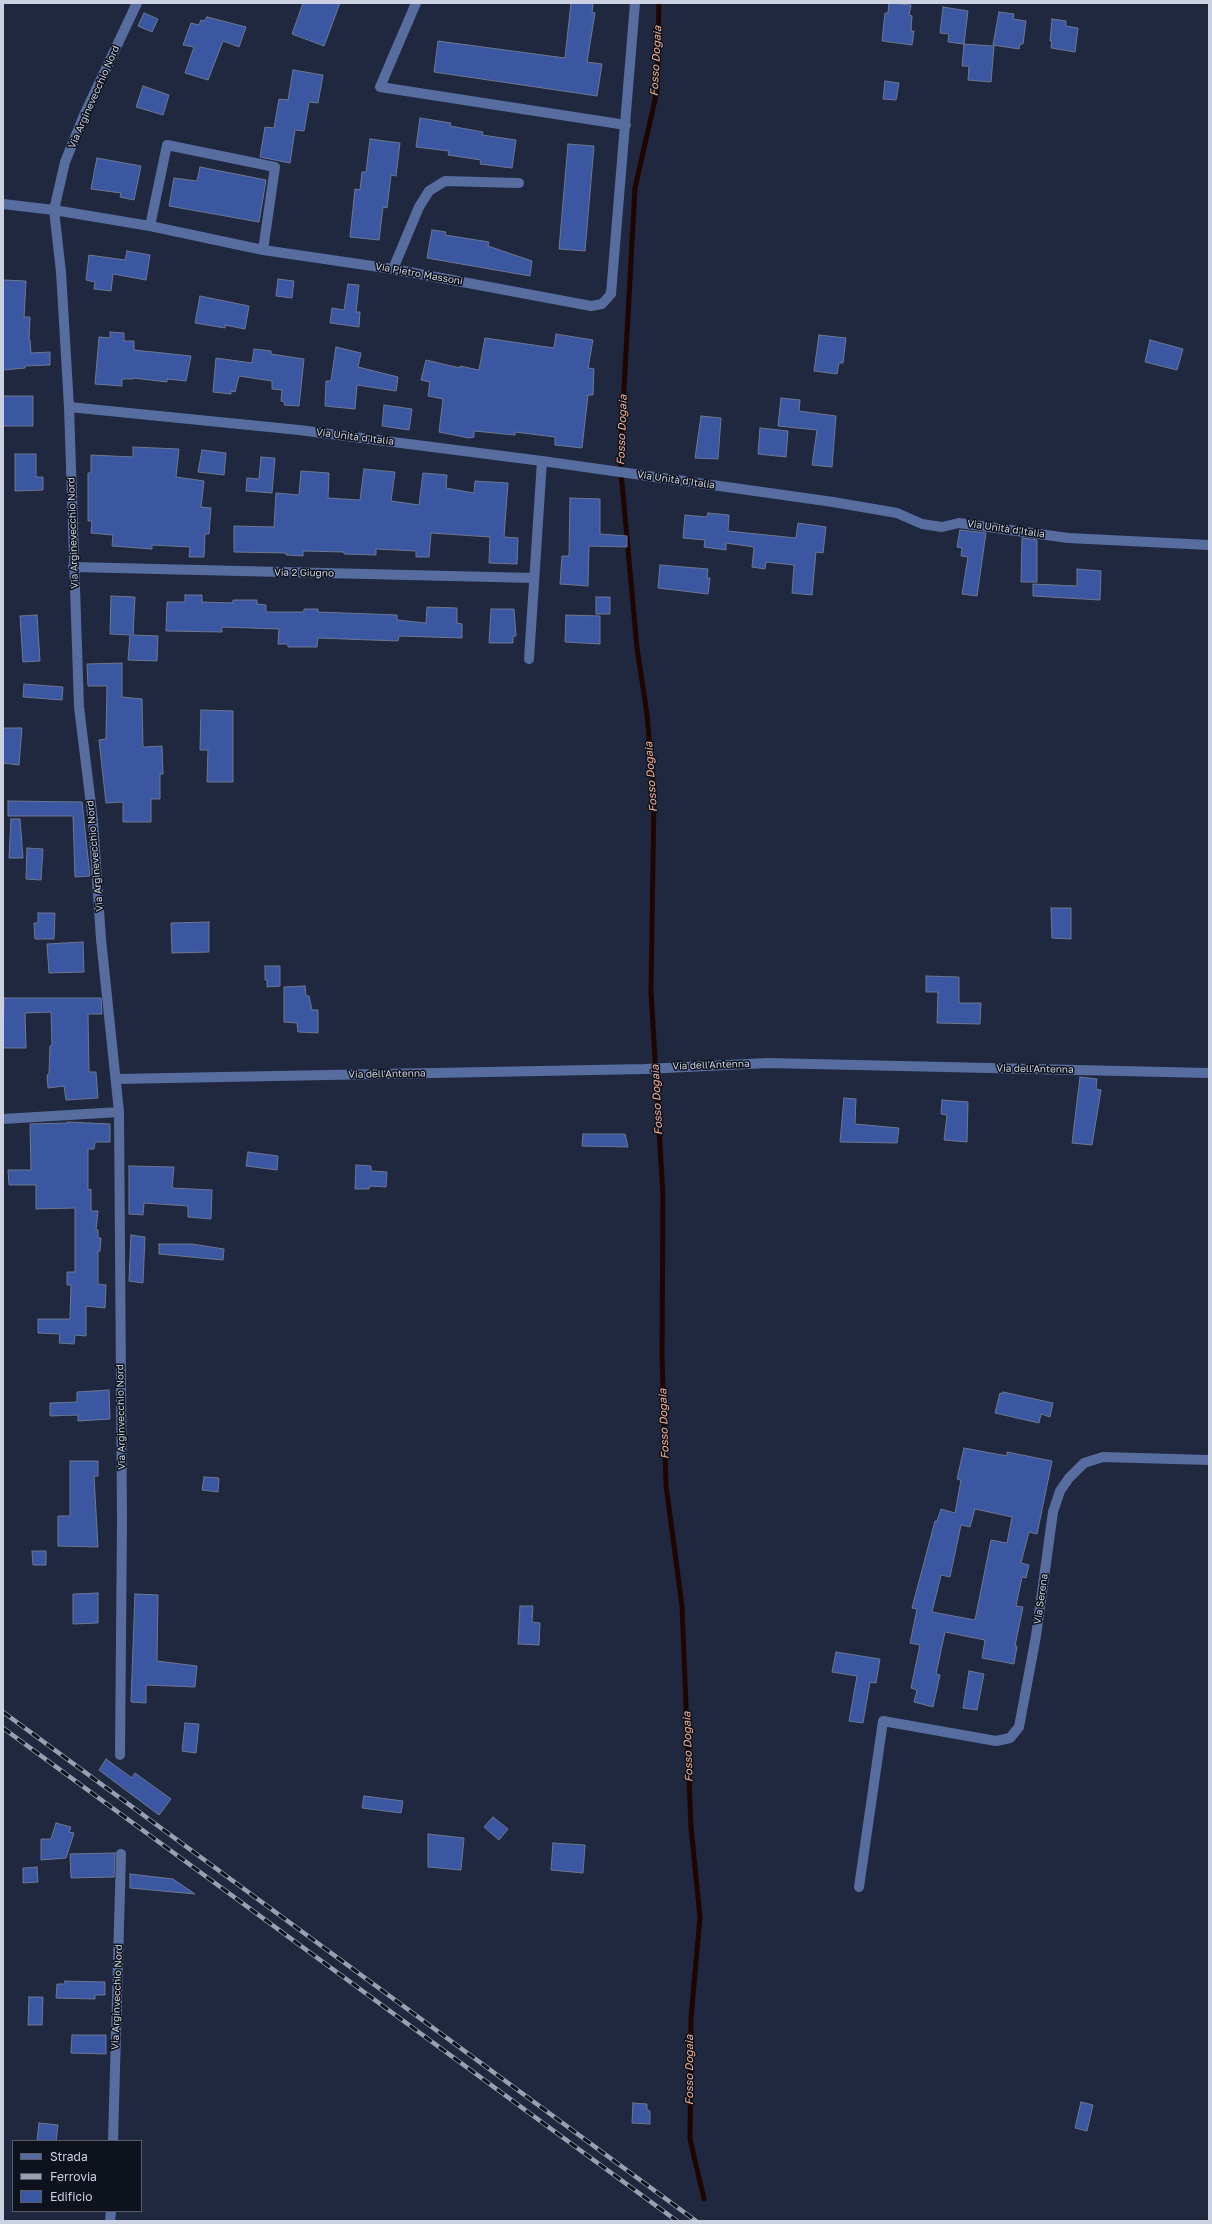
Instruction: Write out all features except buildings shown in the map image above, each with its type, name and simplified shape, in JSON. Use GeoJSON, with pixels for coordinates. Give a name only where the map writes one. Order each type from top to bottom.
{"type":"FeatureCollection","features":[{"type":"Feature","properties":{"kind":"street","name":"Via Arginevecchio Nord"},"geometry":{"type":"LineString","coordinates":[[117,1079],[101,939],[93,821],[79,707],[73,567],[69,407],[62,272],[54,210],[65,162],[82,120],[137,3]]}},
{"type":"Feature","properties":{"kind":"street"},"geometry":{"type":"LineString","coordinates":[[416,3],[380,87],[626,125]]}},
{"type":"Feature","properties":{"kind":"street","name":"Via Pietro Massoni"},"geometry":{"type":"LineString","coordinates":[[3,204],[54,210],[150,226],[263,250],[393,269],[591,306],[602,304],[611,294],[635,3]]}},
{"type":"Feature","properties":{"kind":"street"},"geometry":{"type":"LineString","coordinates":[[150,226],[167,145],[274,167],[263,250]]}},
{"type":"Feature","properties":{"kind":"street"},"geometry":{"type":"LineString","coordinates":[[393,269],[419,207],[429,191],[445,181],[519,183]]}},
{"type":"Feature","properties":{"kind":"street","name":"Via Unità d'Italia"},"geometry":{"type":"LineString","coordinates":[[69,407],[299,430],[542,461],[833,502],[897,513],[922,524],[942,527],[959,523],[1068,538],[1209,545]]}},
{"type":"Feature","properties":{"kind":"street"},"geometry":{"type":"LineString","coordinates":[[529,659],[542,461]]}},
{"type":"Feature","properties":{"kind":"street","name":"Via 2 Giugno"},"geometry":{"type":"LineString","coordinates":[[73,567],[534,578]]}},
{"type":"Feature","properties":{"kind":"street","name":"Via dell'Antenna"},"geometry":{"type":"LineString","coordinates":[[117,1079],[645,1069],[768,1063],[1209,1072]]}},
{"type":"Feature","properties":{"kind":"street","name":"Via Arginvecchio Nord"},"geometry":{"type":"LineString","coordinates":[[117,1079],[119,1112],[122,1518],[120,1755]]}},
{"type":"Feature","properties":{"kind":"street"},"geometry":{"type":"LineString","coordinates":[[3,1119],[119,1112]]}},
{"type":"Feature","properties":{"kind":"street","name":"Via Serena"},"geometry":{"type":"LineString","coordinates":[[859,1887],[883,1721],[996,1741],[1010,1738],[1019,1728],[1036,1636],[1053,1512],[1060,1491],[1069,1478],[1084,1463],[1103,1457],[1209,1460]]}},
{"type":"Feature","properties":{"kind":"street","name":"Via Arginvecchio Nord"},"geometry":{"type":"LineString","coordinates":[[113,2140],[121,1854]]}},
{"type":"Feature","properties":{"kind":"waterway","name":"Fosso Dogaia"},"geometry":{"type":"LineString","coordinates":[[659,3],[657,91],[635,188],[620,461],[637,648],[647,714],[654,796],[651,991],[663,1196],[662,1355],[666,1485],[682,1606],[691,1827],[700,1917],[691,2018],[690,2139],[704,2199]]}},
{"type":"Feature","properties":{"kind":"railway"},"geometry":{"type":"LineString","coordinates":[[3,1712],[696,2221]]}},
{"type":"Feature","properties":{"kind":"railway"},"geometry":{"type":"LineString","coordinates":[[3,1728],[677,2221]]}}]}
